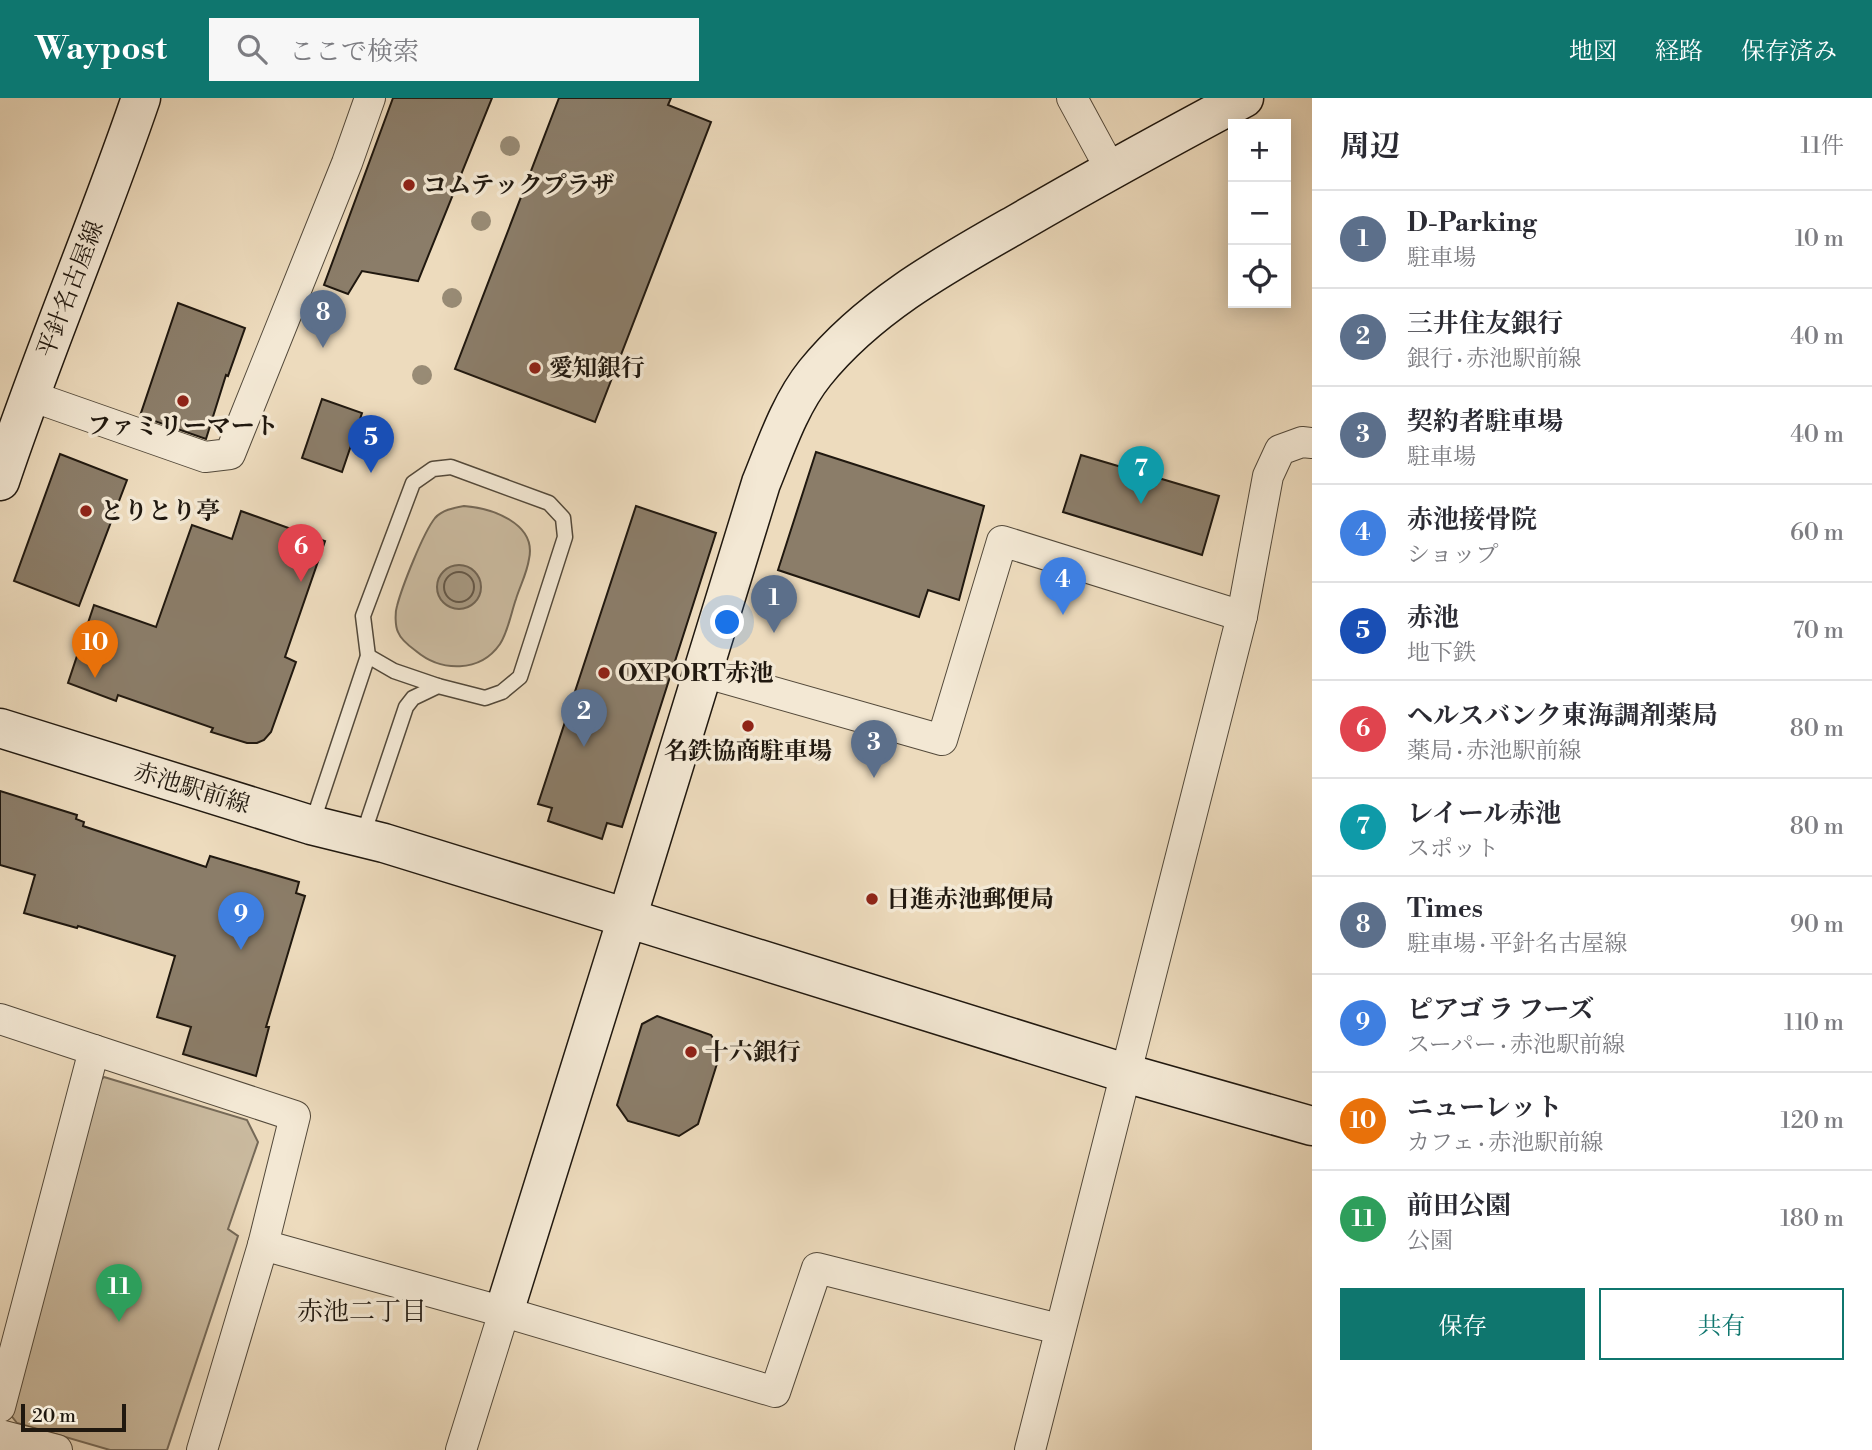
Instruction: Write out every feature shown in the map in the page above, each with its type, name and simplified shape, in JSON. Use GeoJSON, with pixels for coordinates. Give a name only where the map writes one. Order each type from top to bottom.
{"type":"FeatureCollection","features":[{"type":"Feature","properties":{"kind":"street","name":"平針名古屋線"},"geometry":{"type":"LineString","coordinates":[[0,481],[28,395],[120,161],[141,98]]}},
{"type":"Feature","properties":{"kind":"street"},"geometry":{"type":"LineString","coordinates":[[28,395],[205,457],[230,454],[347,163],[370,98]]}},
{"type":"Feature","properties":{"kind":"street"},"geometry":{"type":"LineString","coordinates":[[1072,98],[1111,170]]}},
{"type":"Feature","properties":{"kind":"street"},"geometry":{"type":"LineString","coordinates":[[461,1450],[761,483],[783,428],[814,375],[851,333],[895,298],[941,267],[1244,98]]}},
{"type":"Feature","properties":{"kind":"street"},"geometry":{"type":"LineString","coordinates":[[1030,1450],[1242,616],[1268,476],[1280,450],[1302,442],[1312,443]]}},
{"type":"Feature","properties":{"kind":"street"},"geometry":{"type":"LineString","coordinates":[[703,672],[942,740],[1002,541],[1242,616]]}},
{"type":"Feature","properties":{"kind":"street","name":"赤池駅前線"},"geometry":{"type":"LineString","coordinates":[[0,728],[312,825],[627,918],[1125,1073],[1312,1126]]}},
{"type":"Feature","properties":{"kind":"street"},"geometry":{"type":"LineString","coordinates":[[0,1019],[295,1116],[263,1245],[202,1450]]}},
{"type":"Feature","properties":{"kind":"street"},"geometry":{"type":"LineString","coordinates":[[0,1407],[94,1049]]}},
{"type":"Feature","properties":{"kind":"street"},"geometry":{"type":"LineString","coordinates":[[263,1245],[504,1311],[775,1392],[817,1268],[1059,1329]]}},
{"type":"Feature","properties":{"kind":"street"},"geometry":{"type":"LineString","coordinates":[[0,1435],[57,1450]]}},
{"type":"Feature","properties":{"kind":"lane"},"geometry":{"type":"LineString","coordinates":[[312,825],[368,656],[363,616],[413,483],[433,469],[451,467],[549,503],[563,518],[565,537],[520,677],[502,692],[485,698],[438,686],[394,671],[368,656]]}},
{"type":"Feature","properties":{"kind":"lane"},"geometry":{"type":"LineString","coordinates":[[373,841],[406,707],[413,698],[438,686]]}},
{"type":"Feature","properties":{"kind":"shaded area"},"geometry":{"type":"Polygon","coordinates":[[[464,506],[499,514],[519,527],[530,546],[529,559],[500,644],[482,660],[448,666],[426,658],[405,643],[397,629],[396,612],[408,574],[430,525],[441,513],[464,506]]]}},
{"type":"Feature","properties":{"kind":"shaded area"},"geometry":{"type":"Polygon","coordinates":[[[104,1077],[247,1120],[258,1142],[228,1229],[238,1236],[167,1450],[110,1450],[17,1423],[6,1409],[89,1091],[104,1077]]]}},
{"type":"Feature","properties":{"kind":"water"},"geometry":{"type":"Polygon","coordinates":[[[459,565],[474,572],[481,587],[474,602],[459,609],[444,602],[437,587],[444,572],[459,565]]]}},
{"type":"Feature","properties":{"kind":"building","name":"コムテックプラザ"},"geometry":{"type":"Polygon","coordinates":[[[393,98],[492,98],[418,281],[362,271],[348,294],[324,285],[393,98]]]}},
{"type":"Feature","properties":{"kind":"building"},"geometry":{"type":"Polygon","coordinates":[[[559,98],[671,98],[668,105],[711,122],[595,422],[455,369],[559,98]]]}},
{"type":"Feature","properties":{"kind":"building"},"geometry":{"type":"Polygon","coordinates":[[[178,303],[245,328],[228,376],[226,375],[206,439],[140,416],[178,303]]]}},
{"type":"Feature","properties":{"kind":"building"},"geometry":{"type":"Polygon","coordinates":[[[322,399],[362,413],[342,472],[302,458],[322,399]]]}},
{"type":"Feature","properties":{"kind":"building"},"geometry":{"type":"Polygon","coordinates":[[[816,452],[984,506],[959,600],[928,590],[919,617],[778,570],[816,452]]]}},
{"type":"Feature","properties":{"kind":"building"},"geometry":{"type":"Polygon","coordinates":[[[60,454],[127,480],[79,606],[14,581],[60,454]]]}},
{"type":"Feature","properties":{"kind":"building"},"geometry":{"type":"Polygon","coordinates":[[[1081,455],[1219,496],[1202,555],[1063,512],[1081,455]]]}},
{"type":"Feature","properties":{"kind":"building"},"geometry":{"type":"Polygon","coordinates":[[[636,506],[716,533],[622,827],[607,823],[602,839],[548,821],[552,808],[538,804],[636,506]]]}},
{"type":"Feature","properties":{"kind":"building"},"geometry":{"type":"Polygon","coordinates":[[[241,511],[325,541],[285,657],[296,662],[271,732],[264,740],[247,743],[211,732],[213,728],[118,695],[116,701],[68,683],[94,605],[156,627],[192,525],[232,539],[241,511]]]}},
{"type":"Feature","properties":{"kind":"building"},"geometry":{"type":"Polygon","coordinates":[[[0,791],[77,815],[76,819],[84,822],[83,826],[206,867],[210,856],[299,882],[296,893],[305,896],[266,1027],[269,1027],[256,1076],[183,1054],[191,1027],[157,1017],[175,956],[78,926],[77,928],[24,913],[35,875],[0,865],[0,791]]]}},
{"type":"Feature","properties":{"kind":"building"},"geometry":{"type":"Polygon","coordinates":[[[657,1016],[711,1035],[721,1051],[698,1124],[679,1136],[628,1121],[617,1105],[642,1024],[657,1016]]]}},
{"type":"Feature","properties":{"kind":"place","name":"コムテックプラザ"},"geometry":{"type":"Point","coordinates":[409,185]}},
{"type":"Feature","properties":{"kind":"place","name":"Times"},"geometry":{"type":"Point","coordinates":[323,348]}},
{"type":"Feature","properties":{"kind":"place","name":"愛知銀行"},"geometry":{"type":"Point","coordinates":[535,368]}},
{"type":"Feature","properties":{"kind":"place","name":"ファミリーマート"},"geometry":{"type":"Point","coordinates":[183,401]}},
{"type":"Feature","properties":{"kind":"place","name":"赤池"},"geometry":{"type":"Point","coordinates":[371,473]}},
{"type":"Feature","properties":{"kind":"place","name":"レイール赤池"},"geometry":{"type":"Point","coordinates":[1141,504]}},
{"type":"Feature","properties":{"kind":"place","name":"とりとり亭"},"geometry":{"type":"Point","coordinates":[86,511]}},
{"type":"Feature","properties":{"kind":"place","name":"ヘルスバンク東海調剤薬局"},"geometry":{"type":"Point","coordinates":[301,582]}},
{"type":"Feature","properties":{"kind":"place","name":"赤池接骨院"},"geometry":{"type":"Point","coordinates":[1063,615]}},
{"type":"Feature","properties":{"kind":"place","name":"D-Parking"},"geometry":{"type":"Point","coordinates":[774,633]}},
{"type":"Feature","properties":{"kind":"place","name":"OXPORT赤池"},"geometry":{"type":"Point","coordinates":[604,673]}},
{"type":"Feature","properties":{"kind":"place","name":"ニューレット"},"geometry":{"type":"Point","coordinates":[95,678]}},
{"type":"Feature","properties":{"kind":"place","name":"名鉄協商駐車場"},"geometry":{"type":"Point","coordinates":[748,726]}},
{"type":"Feature","properties":{"kind":"place","name":"三井住友銀行"},"geometry":{"type":"Point","coordinates":[584,747]}},
{"type":"Feature","properties":{"kind":"place","name":"契約者駐車場"},"geometry":{"type":"Point","coordinates":[874,778]}},
{"type":"Feature","properties":{"kind":"place","name":"日進赤池郵便局"},"geometry":{"type":"Point","coordinates":[872,899]}},
{"type":"Feature","properties":{"kind":"place","name":"ピアゴ ラ フーズ"},"geometry":{"type":"Point","coordinates":[241,950]}},
{"type":"Feature","properties":{"kind":"place","name":"十六銀行"},"geometry":{"type":"Point","coordinates":[691,1052]}},
{"type":"Feature","properties":{"kind":"place","name":"前田公園"},"geometry":{"type":"Point","coordinates":[119,1322]}},
{"type":"Feature","properties":{"kind":"district","name":"赤池二丁目"},"geometry":{"type":"Point","coordinates":[362,1311]}}]}
